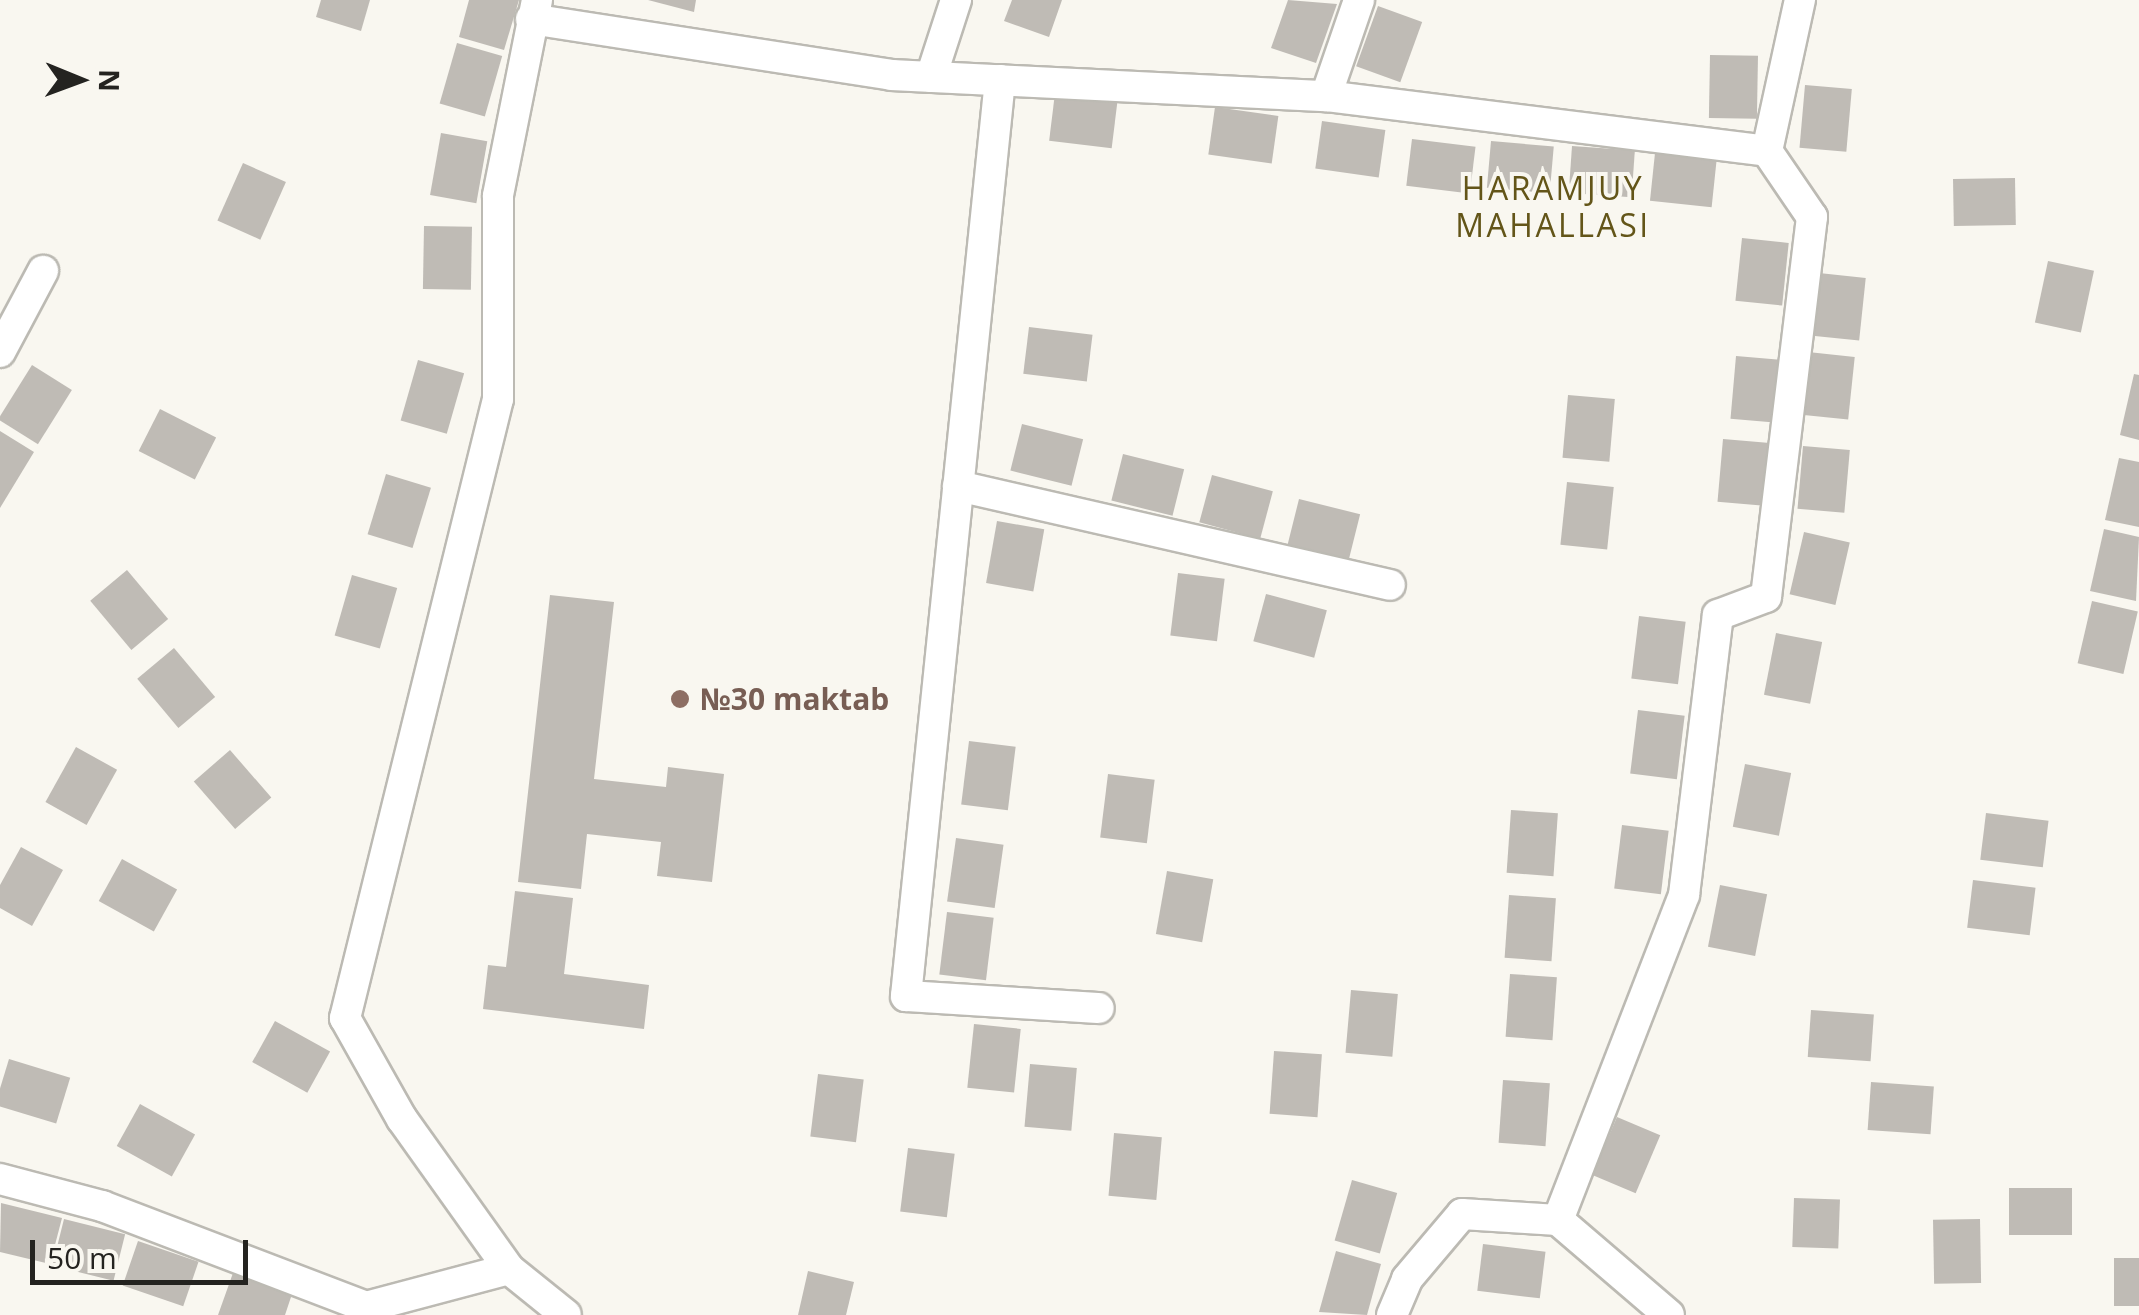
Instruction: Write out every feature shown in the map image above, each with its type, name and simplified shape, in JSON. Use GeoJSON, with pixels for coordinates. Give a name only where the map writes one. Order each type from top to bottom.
{"type":"FeatureCollection","features":[{"type":"Feature","properties":{"kind":"street"},"geometry":{"type":"LineString","coordinates":[[931,77],[956,0]]}},
{"type":"Feature","properties":{"kind":"street"},"geometry":{"type":"LineString","coordinates":[[1326,96],[1358,0]]}},
{"type":"Feature","properties":{"kind":"street"},"geometry":{"type":"LineString","coordinates":[[1558,1220],[1684,895],[1718,614],[1766,597],[1812,218],[1767,150],[1800,0]]}},
{"type":"Feature","properties":{"kind":"street"},"geometry":{"type":"LineString","coordinates":[[566,1315],[508,1269],[402,1120],[345,1018],[498,399],[498,196],[534,10],[931,77],[1326,96],[1767,150]]}},
{"type":"Feature","properties":{"kind":"street"},"geometry":{"type":"LineString","coordinates":[[1000,80],[906,996],[1099,1008]]}},
{"type":"Feature","properties":{"kind":"street"},"geometry":{"type":"LineString","coordinates":[[0,352],[43,271]]}},
{"type":"Feature","properties":{"kind":"street"},"geometry":{"type":"LineString","coordinates":[[958,486],[1390,585]]}},
{"type":"Feature","properties":{"kind":"street"},"geometry":{"type":"LineString","coordinates":[[0,1179],[102,1206],[366,1307],[508,1269]]}},
{"type":"Feature","properties":{"kind":"street"},"geometry":{"type":"LineString","coordinates":[[1392,1315],[1407,1279],[1462,1214],[1558,1220],[1669,1315]]}},
{"type":"Feature","properties":{"kind":"building"},"geometry":{"type":"Polygon","coordinates":[[[321,0],[370,0],[361,31],[316,17],[321,0]]]}},
{"type":"Feature","properties":{"kind":"building"},"geometry":{"type":"Polygon","coordinates":[[[469,0],[519,0],[504,50],[459,37],[469,0]]]}},
{"type":"Feature","properties":{"kind":"building"},"geometry":{"type":"Polygon","coordinates":[[[648,0],[696,0],[694,12],[648,0]]]}},
{"type":"Feature","properties":{"kind":"building"},"geometry":{"type":"Polygon","coordinates":[[[1012,0],[1062,0],[1049,37],[1004,21],[1012,0]]]}},
{"type":"Feature","properties":{"kind":"building"},"geometry":{"type":"Polygon","coordinates":[[[1288,0],[1337,4],[1316,63],[1271,48],[1288,0]]]}},
{"type":"Feature","properties":{"kind":"building"},"geometry":{"type":"Polygon","coordinates":[[[1378,6],[1422,22],[1400,82],[1356,66],[1378,6]]]}},
{"type":"Feature","properties":{"kind":"building"},"geometry":{"type":"Polygon","coordinates":[[[457,43],[502,56],[485,117],[440,104],[457,43]]]}},
{"type":"Feature","properties":{"kind":"building"},"geometry":{"type":"Polygon","coordinates":[[[1710,55],[1758,56],[1757,119],[1709,118],[1710,55]]]}},
{"type":"Feature","properties":{"kind":"building"},"geometry":{"type":"Polygon","coordinates":[[[1805,85],[1852,89],[1846,152],[1800,148],[1805,85]]]}},
{"type":"Feature","properties":{"kind":"building"},"geometry":{"type":"Polygon","coordinates":[[[1055,93],[1118,101],[1112,148],[1049,141],[1055,93]]]}},
{"type":"Feature","properties":{"kind":"building"},"geometry":{"type":"Polygon","coordinates":[[[1215,107],[1278,116],[1272,163],[1208,155],[1215,107]]]}},
{"type":"Feature","properties":{"kind":"building"},"geometry":{"type":"Polygon","coordinates":[[[1322,121],[1385,130],[1379,177],[1315,169],[1322,121]]]}},
{"type":"Feature","properties":{"kind":"building"},"geometry":{"type":"Polygon","coordinates":[[[441,133],[487,141],[476,203],[430,195],[441,133]]]}},
{"type":"Feature","properties":{"kind":"building"},"geometry":{"type":"Polygon","coordinates":[[[1412,139],[1476,147],[1470,193],[1406,186],[1412,139]]]}},
{"type":"Feature","properties":{"kind":"building"},"geometry":{"type":"Polygon","coordinates":[[[1491,141],[1554,146],[1550,193],[1487,188],[1491,141]]]}},
{"type":"Feature","properties":{"kind":"building"},"geometry":{"type":"Polygon","coordinates":[[[1572,146],[1635,150],[1632,197],[1569,193],[1572,146]]]}},
{"type":"Feature","properties":{"kind":"building"},"geometry":{"type":"Polygon","coordinates":[[[1655,153],[1717,159],[1712,207],[1650,201],[1655,153]]]}},
{"type":"Feature","properties":{"kind":"building"},"geometry":{"type":"Polygon","coordinates":[[[243,163],[286,182],[260,240],[217,221],[243,163]]]}},
{"type":"Feature","properties":{"kind":"building"},"geometry":{"type":"Polygon","coordinates":[[[2015,178],[2016,225],[1954,226],[1953,179],[2015,178]]]}},
{"type":"Feature","properties":{"kind":"building"},"geometry":{"type":"Polygon","coordinates":[[[424,226],[472,227],[471,290],[423,289],[424,226]]]}},
{"type":"Feature","properties":{"kind":"building"},"geometry":{"type":"Polygon","coordinates":[[[1742,238],[1789,243],[1782,306],[1735,301],[1742,238]]]}},
{"type":"Feature","properties":{"kind":"building"},"geometry":{"type":"Polygon","coordinates":[[[2048,261],[2094,271],[2081,332],[2035,323],[2048,261]]]}},
{"type":"Feature","properties":{"kind":"building"},"geometry":{"type":"Polygon","coordinates":[[[1819,273],[1866,278],[1859,341],[1812,336],[1819,273]]]}},
{"type":"Feature","properties":{"kind":"building"},"geometry":{"type":"Polygon","coordinates":[[[1029,327],[1093,335],[1087,381],[1023,374],[1029,327]]]}},
{"type":"Feature","properties":{"kind":"building"},"geometry":{"type":"Polygon","coordinates":[[[1808,352],[1855,357],[1848,420],[1801,415],[1808,352]]]}},
{"type":"Feature","properties":{"kind":"building"},"geometry":{"type":"Polygon","coordinates":[[[1736,356],[1783,360],[1777,423],[1731,419],[1736,356]]]}},
{"type":"Feature","properties":{"kind":"building"},"geometry":{"type":"Polygon","coordinates":[[[418,360],[464,373],[447,434],[401,421],[418,360]]]}},
{"type":"Feature","properties":{"kind":"building"},"geometry":{"type":"Polygon","coordinates":[[[32,365],[72,390],[38,444],[0,420],[32,365]]]}},
{"type":"Feature","properties":{"kind":"building"},"geometry":{"type":"Polygon","coordinates":[[[2134,374],[2139,375],[2139,440],[2120,435],[2134,374]]]}},
{"type":"Feature","properties":{"kind":"building"},"geometry":{"type":"Polygon","coordinates":[[[1568,395],[1615,399],[1609,462],[1563,458],[1568,395]]]}},
{"type":"Feature","properties":{"kind":"building"},"geometry":{"type":"Polygon","coordinates":[[[160,409],[216,438],[195,479],[139,451],[160,409]]]}},
{"type":"Feature","properties":{"kind":"building"},"geometry":{"type":"Polygon","coordinates":[[[1022,424],[1083,439],[1072,486],[1010,471],[1022,424]]]}},
{"type":"Feature","properties":{"kind":"building"},"geometry":{"type":"Polygon","coordinates":[[[0,431],[34,452],[0,508],[0,431]]]}},
{"type":"Feature","properties":{"kind":"building"},"geometry":{"type":"Polygon","coordinates":[[[1723,439],[1770,443],[1764,506],[1718,502],[1723,439]]]}},
{"type":"Feature","properties":{"kind":"building"},"geometry":{"type":"Polygon","coordinates":[[[1803,446],[1850,450],[1844,513],[1798,509],[1803,446]]]}},
{"type":"Feature","properties":{"kind":"building"},"geometry":{"type":"Polygon","coordinates":[[[1123,454],[1184,469],[1173,516],[1111,501],[1123,454]]]}},
{"type":"Feature","properties":{"kind":"building"},"geometry":{"type":"Polygon","coordinates":[[[2119,458],[2139,462],[2139,527],[2105,520],[2119,458]]]}},
{"type":"Feature","properties":{"kind":"building"},"geometry":{"type":"Polygon","coordinates":[[[386,474],[431,488],[413,548],[368,534],[386,474]]]}},
{"type":"Feature","properties":{"kind":"building"},"geometry":{"type":"Polygon","coordinates":[[[1212,475],[1273,491],[1260,539],[1199,522],[1212,475]]]}},
{"type":"Feature","properties":{"kind":"building"},"geometry":{"type":"Polygon","coordinates":[[[1567,482],[1614,487],[1607,550],[1560,545],[1567,482]]]}},
{"type":"Feature","properties":{"kind":"building"},"geometry":{"type":"Polygon","coordinates":[[[1299,499],[1360,514],[1349,561],[1287,546],[1299,499]]]}},
{"type":"Feature","properties":{"kind":"building"},"geometry":{"type":"Polygon","coordinates":[[[997,521],[1044,529],[1033,591],[986,583],[997,521]]]}},
{"type":"Feature","properties":{"kind":"building"},"geometry":{"type":"Polygon","coordinates":[[[2104,529],[2139,537],[2136,601],[2090,591],[2104,529]]]}},
{"type":"Feature","properties":{"kind":"building"},"geometry":{"type":"Polygon","coordinates":[[[1804,532],[1850,543],[1835,605],[1790,594],[1804,532]]]}},
{"type":"Feature","properties":{"kind":"building"},"geometry":{"type":"Polygon","coordinates":[[[127,570],[168,619],[131,650],[90,601],[127,570]]]}},
{"type":"Feature","properties":{"kind":"building"},"geometry":{"type":"Polygon","coordinates":[[[1178,573],[1225,579],[1217,641],[1170,636],[1178,573]]]}},
{"type":"Feature","properties":{"kind":"building"},"geometry":{"type":"Polygon","coordinates":[[[352,575],[397,588],[380,649],[335,636],[352,575]]]}},
{"type":"Feature","properties":{"kind":"building"},"geometry":{"type":"Polygon","coordinates":[[[1266,594],[1327,610],[1314,658],[1253,641],[1266,594]]]}},
{"type":"Feature","properties":{"kind":"building"},"geometry":{"type":"Polygon","coordinates":[[[550,595],[614,602],[594,779],[666,787],[668,767],[724,774],[712,882],[657,876],[661,842],[587,834],[581,889],[518,882],[550,595]]]}},
{"type":"Feature","properties":{"kind":"building"},"geometry":{"type":"Polygon","coordinates":[[[2092,601],[2138,612],[2123,674],[2078,663],[2092,601]]]}},
{"type":"Feature","properties":{"kind":"building"},"geometry":{"type":"Polygon","coordinates":[[[1639,616],[1686,622],[1678,684],[1631,679],[1639,616]]]}},
{"type":"Feature","properties":{"kind":"building"},"geometry":{"type":"Polygon","coordinates":[[[1776,633],[1822,642],[1810,704],[1764,695],[1776,633]]]}},
{"type":"Feature","properties":{"kind":"building"},"geometry":{"type":"Polygon","coordinates":[[[174,648],[215,697],[178,728],[137,679],[174,648]]]}},
{"type":"Feature","properties":{"kind":"building"},"geometry":{"type":"Polygon","coordinates":[[[1638,710],[1685,716],[1677,779],[1630,774],[1638,710]]]}},
{"type":"Feature","properties":{"kind":"building"},"geometry":{"type":"Polygon","coordinates":[[[969,741],[1016,747],[1008,810],[961,805],[969,741]]]}},
{"type":"Feature","properties":{"kind":"building"},"geometry":{"type":"Polygon","coordinates":[[[76,747],[117,770],[87,825],[45,802],[76,747]]]}},
{"type":"Feature","properties":{"kind":"building"},"geometry":{"type":"Polygon","coordinates":[[[230,750],[271,798],[235,829],[194,781],[230,750]]]}},
{"type":"Feature","properties":{"kind":"building"},"geometry":{"type":"Polygon","coordinates":[[[1745,764],[1791,773],[1779,836],[1733,827],[1745,764]]]}},
{"type":"Feature","properties":{"kind":"building"},"geometry":{"type":"Polygon","coordinates":[[[1108,774],[1155,780],[1147,843],[1100,838],[1108,774]]]}},
{"type":"Feature","properties":{"kind":"building"},"geometry":{"type":"Polygon","coordinates":[[[1511,810],[1558,813],[1553,876],[1507,873],[1511,810]]]}},
{"type":"Feature","properties":{"kind":"building"},"geometry":{"type":"Polygon","coordinates":[[[1986,813],[2049,821],[2043,867],[1980,860],[1986,813]]]}},
{"type":"Feature","properties":{"kind":"building"},"geometry":{"type":"Polygon","coordinates":[[[1622,825],[1669,831],[1661,894],[1614,889],[1622,825]]]}},
{"type":"Feature","properties":{"kind":"building"},"geometry":{"type":"Polygon","coordinates":[[[956,838],[1004,845],[995,908],[947,901],[956,838]]]}},
{"type":"Feature","properties":{"kind":"building"},"geometry":{"type":"Polygon","coordinates":[[[21,847],[63,870],[32,926],[0,908],[0,885],[21,847]]]}},
{"type":"Feature","properties":{"kind":"building"},"geometry":{"type":"Polygon","coordinates":[[[122,859],[177,890],[154,932],[99,901],[122,859]]]}},
{"type":"Feature","properties":{"kind":"building"},"geometry":{"type":"Polygon","coordinates":[[[1167,871],[1213,879],[1202,942],[1156,934],[1167,871]]]}},
{"type":"Feature","properties":{"kind":"building"},"geometry":{"type":"Polygon","coordinates":[[[1973,880],[2036,888],[2030,935],[1967,928],[1973,880]]]}},
{"type":"Feature","properties":{"kind":"building"},"geometry":{"type":"Polygon","coordinates":[[[1720,885],[1767,894],[1755,956],[1708,947],[1720,885]]]}},
{"type":"Feature","properties":{"kind":"building"},"geometry":{"type":"Polygon","coordinates":[[[515,891],[573,898],[564,974],[649,985],[644,1029],[483,1009],[488,965],[506,967],[515,891]]]}},
{"type":"Feature","properties":{"kind":"building"},"geometry":{"type":"Polygon","coordinates":[[[1509,895],[1556,898],[1551,961],[1505,958],[1509,895]]]}},
{"type":"Feature","properties":{"kind":"building"},"geometry":{"type":"Polygon","coordinates":[[[947,912],[994,918],[986,980],[939,975],[947,912]]]}},
{"type":"Feature","properties":{"kind":"building"},"geometry":{"type":"Polygon","coordinates":[[[1510,974],[1557,977],[1552,1040],[1506,1037],[1510,974]]]}},
{"type":"Feature","properties":{"kind":"building"},"geometry":{"type":"Polygon","coordinates":[[[1351,990],[1398,994],[1392,1057],[1346,1053],[1351,990]]]}},
{"type":"Feature","properties":{"kind":"building"},"geometry":{"type":"Polygon","coordinates":[[[1811,1010],[1874,1014],[1871,1061],[1808,1057],[1811,1010]]]}},
{"type":"Feature","properties":{"kind":"building"},"geometry":{"type":"Polygon","coordinates":[[[275,1021],[330,1052],[307,1093],[252,1062],[275,1021]]]}},
{"type":"Feature","properties":{"kind":"building"},"geometry":{"type":"Polygon","coordinates":[[[974,1024],[1021,1029],[1014,1093],[967,1088],[974,1024]]]}},
{"type":"Feature","properties":{"kind":"building"},"geometry":{"type":"Polygon","coordinates":[[[1274,1051],[1322,1054],[1317,1117],[1270,1114],[1274,1051]]]}},
{"type":"Feature","properties":{"kind":"building"},"geometry":{"type":"Polygon","coordinates":[[[9,1059],[70,1078],[56,1124],[0,1106],[0,1088],[9,1059]]]}},
{"type":"Feature","properties":{"kind":"building"},"geometry":{"type":"Polygon","coordinates":[[[1030,1064],[1077,1068],[1071,1131],[1025,1127],[1030,1064]]]}},
{"type":"Feature","properties":{"kind":"building"},"geometry":{"type":"Polygon","coordinates":[[[818,1074],[864,1080],[856,1142],[810,1137],[818,1074]]]}},
{"type":"Feature","properties":{"kind":"building"},"geometry":{"type":"Polygon","coordinates":[[[1503,1080],[1550,1083],[1545,1146],[1499,1143],[1503,1080]]]}},
{"type":"Feature","properties":{"kind":"building"},"geometry":{"type":"Polygon","coordinates":[[[1871,1082],[1934,1086],[1930,1134],[1868,1130],[1871,1082]]]}},
{"type":"Feature","properties":{"kind":"building"},"geometry":{"type":"Polygon","coordinates":[[[140,1104],[195,1135],[172,1177],[117,1146],[140,1104]]]}},
{"type":"Feature","properties":{"kind":"building"},"geometry":{"type":"Polygon","coordinates":[[[1617,1117],[1660,1135],[1636,1193],[1592,1175],[1617,1117]]]}},
{"type":"Feature","properties":{"kind":"building"},"geometry":{"type":"Polygon","coordinates":[[[1114,1133],[1162,1137],[1156,1200],[1109,1196],[1114,1133]]]}},
{"type":"Feature","properties":{"kind":"building"},"geometry":{"type":"Polygon","coordinates":[[[908,1148],[955,1154],[947,1217],[900,1212],[908,1148]]]}},
{"type":"Feature","properties":{"kind":"building"},"geometry":{"type":"Polygon","coordinates":[[[1352,1180],[1397,1193],[1380,1254],[1335,1241],[1352,1180]]]}},
{"type":"Feature","properties":{"kind":"building"},"geometry":{"type":"Polygon","coordinates":[[[2009,1188],[2072,1188],[2072,1235],[2009,1235],[2009,1188]]]}},
{"type":"Feature","properties":{"kind":"building"},"geometry":{"type":"Polygon","coordinates":[[[1794,1198],[1840,1200],[1838,1249],[1792,1247],[1794,1198]]]}},
{"type":"Feature","properties":{"kind":"building"},"geometry":{"type":"Polygon","coordinates":[[[1,1203],[62,1218],[50,1264],[0,1252],[1,1203]]]}},
{"type":"Feature","properties":{"kind":"building"},"geometry":{"type":"Polygon","coordinates":[[[64,1219],[125,1234],[114,1281],[52,1266],[64,1219]]]}},
{"type":"Feature","properties":{"kind":"building"},"geometry":{"type":"Polygon","coordinates":[[[1980,1219],[1981,1283],[1934,1284],[1933,1220],[1980,1219]]]}},
{"type":"Feature","properties":{"kind":"building"},"geometry":{"type":"Polygon","coordinates":[[[138,1241],[199,1262],[183,1306],[123,1285],[138,1241]]]}},
{"type":"Feature","properties":{"kind":"building"},"geometry":{"type":"Polygon","coordinates":[[[1483,1244],[1546,1252],[1540,1298],[1477,1291],[1483,1244]]]}},
{"type":"Feature","properties":{"kind":"building"},"geometry":{"type":"Polygon","coordinates":[[[1336,1251],[1381,1264],[1367,1315],[1319,1312],[1336,1251]]]}},
{"type":"Feature","properties":{"kind":"building"},"geometry":{"type":"Polygon","coordinates":[[[2114,1258],[2139,1258],[2139,1306],[2114,1306],[2114,1258]]]}},
{"type":"Feature","properties":{"kind":"building"},"geometry":{"type":"Polygon","coordinates":[[[808,1271],[854,1282],[846,1315],[798,1315],[808,1271]]]}},
{"type":"Feature","properties":{"kind":"building"},"geometry":{"type":"Polygon","coordinates":[[[233,1273],[292,1294],[285,1315],[218,1315],[233,1273]]]}},
{"type":"Feature","properties":{"kind":"place","name":"№30 maktab"},"geometry":{"type":"Point","coordinates":[680,699]}},
{"type":"Feature","properties":{"kind":"district","name":"HARAMJUY MAHALLASI"},"geometry":{"type":"Point","coordinates":[1553,208]}}]}
